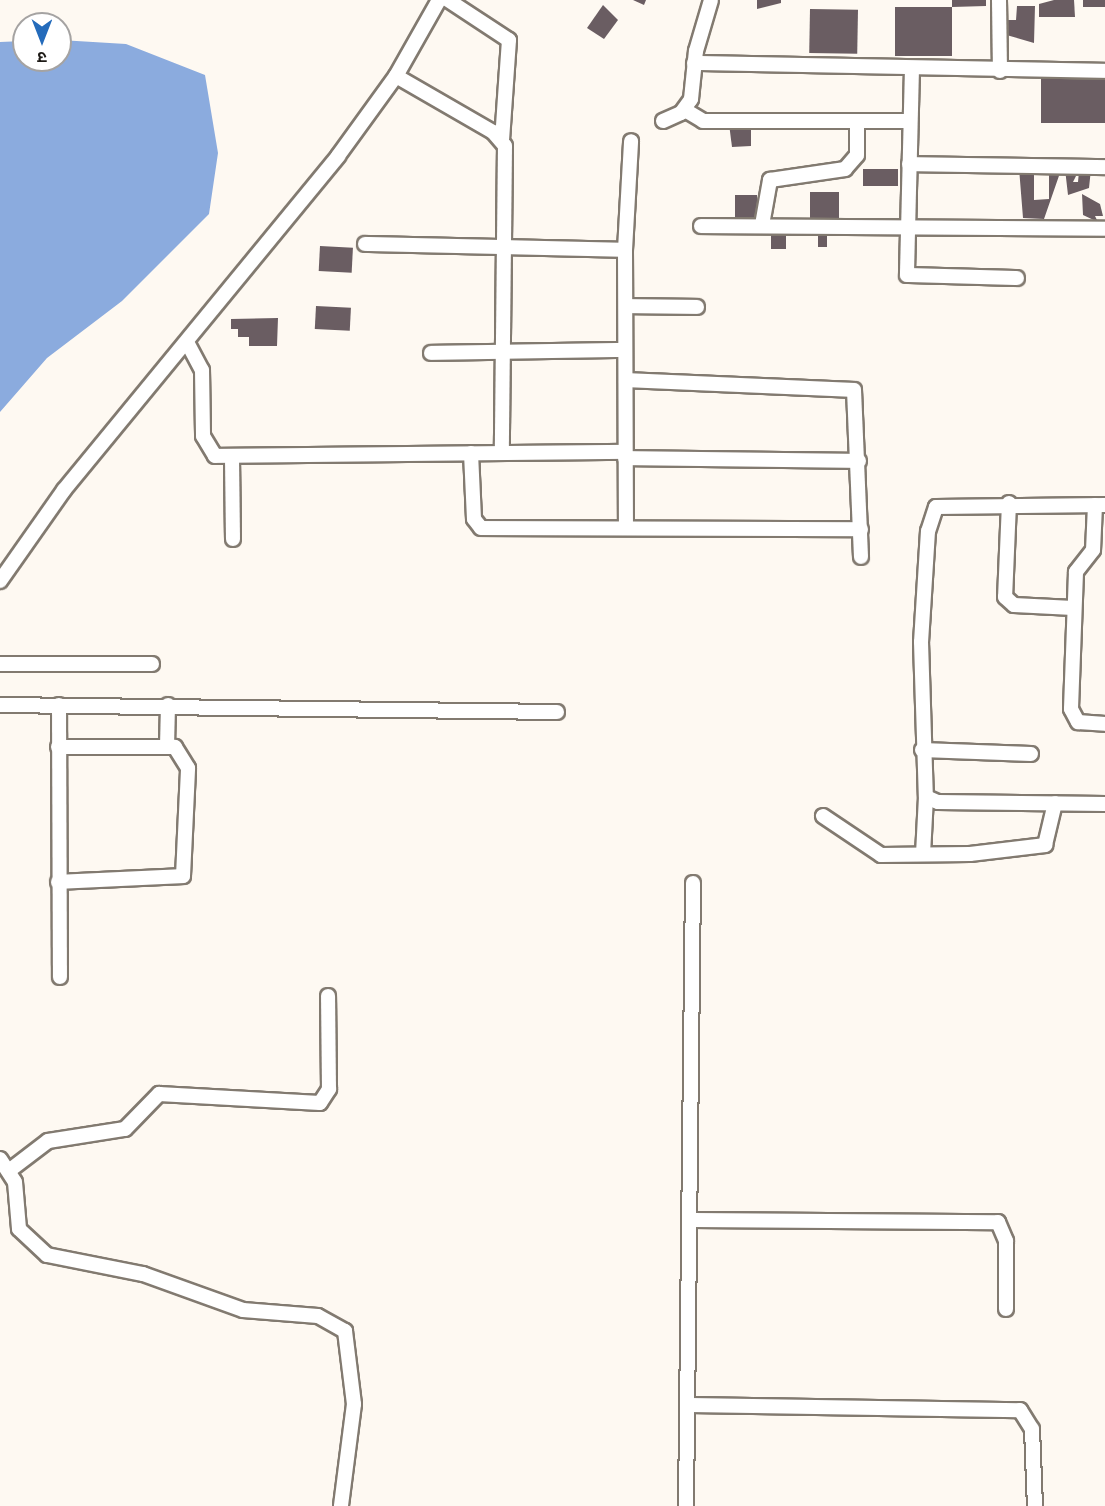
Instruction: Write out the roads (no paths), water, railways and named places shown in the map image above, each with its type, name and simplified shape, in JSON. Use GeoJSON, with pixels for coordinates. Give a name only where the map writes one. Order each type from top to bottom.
{"type":"FeatureCollection","features":[{"type":"Feature","properties":{"kind":"street"},"geometry":{"type":"LineString","coordinates":[[0,581],[64,490],[188,344],[396,76],[439,0]]}},
{"type":"Feature","properties":{"kind":"street"},"geometry":{"type":"LineString","coordinates":[[447,0],[509,40],[502,139],[502,453]]}},
{"type":"Feature","properties":{"kind":"street"},"geometry":{"type":"LineString","coordinates":[[685,110],[694,63],[711,0]]}},
{"type":"Feature","properties":{"kind":"street"},"geometry":{"type":"LineString","coordinates":[[999,0],[1000,71]]}},
{"type":"Feature","properties":{"kind":"street"},"geometry":{"type":"LineString","coordinates":[[694,63],[1000,71],[1105,71]]}},
{"type":"Feature","properties":{"kind":"street"},"geometry":{"type":"LineString","coordinates":[[912,68],[907,229],[910,277],[1017,278]]}},
{"type":"Feature","properties":{"kind":"street"},"geometry":{"type":"LineString","coordinates":[[396,76],[502,139]]}},
{"type":"Feature","properties":{"kind":"street"},"geometry":{"type":"LineString","coordinates":[[663,121],[685,110]]}},
{"type":"Feature","properties":{"kind":"street"},"geometry":{"type":"LineString","coordinates":[[685,110],[703,121],[909,121]]}},
{"type":"Feature","properties":{"kind":"street"},"geometry":{"type":"LineString","coordinates":[[762,225],[770,180],[845,169],[857,156],[857,122]]}},
{"type":"Feature","properties":{"kind":"street"},"geometry":{"type":"LineString","coordinates":[[626,527],[625,250],[632,141]]}},
{"type":"Feature","properties":{"kind":"street"},"geometry":{"type":"LineString","coordinates":[[909,164],[1105,167]]}},
{"type":"Feature","properties":{"kind":"street"},"geometry":{"type":"LineString","coordinates":[[701,226],[1105,229]]}},
{"type":"Feature","properties":{"kind":"street"},"geometry":{"type":"LineString","coordinates":[[365,244],[502,244],[625,250]]}},
{"type":"Feature","properties":{"kind":"street"},"geometry":{"type":"LineString","coordinates":[[626,306],[697,307]]}},
{"type":"Feature","properties":{"kind":"street"},"geometry":{"type":"LineString","coordinates":[[188,344],[202,370],[206,446],[215,456],[232,458],[502,453],[859,461]]}},
{"type":"Feature","properties":{"kind":"street"},"geometry":{"type":"LineString","coordinates":[[431,353],[625,350]]}},
{"type":"Feature","properties":{"kind":"street"},"geometry":{"type":"LineString","coordinates":[[626,380],[848,387],[858,402],[861,557]]}},
{"type":"Feature","properties":{"kind":"street"},"geometry":{"type":"LineString","coordinates":[[471,453],[474,519],[481,528],[861,529]]}},
{"type":"Feature","properties":{"kind":"street"},"geometry":{"type":"LineString","coordinates":[[232,458],[233,539]]}},
{"type":"Feature","properties":{"kind":"street"},"geometry":{"type":"LineString","coordinates":[[1009,503],[1005,597],[1014,606],[1073,609]]}},
{"type":"Feature","properties":{"kind":"street"},"geometry":{"type":"LineString","coordinates":[[923,854],[926,797],[922,750],[929,519],[940,505],[1009,503],[1100,505],[1093,550],[1077,566],[1073,609],[1072,714],[1078,722],[1105,724]]}},
{"type":"Feature","properties":{"kind":"street"},"geometry":{"type":"LineString","coordinates":[[0,664],[152,664]]}},
{"type":"Feature","properties":{"kind":"street"},"geometry":{"type":"LineString","coordinates":[[0,705],[168,705],[558,711]]}},
{"type":"Feature","properties":{"kind":"street"},"geometry":{"type":"LineString","coordinates":[[59,705],[60,977]]}},
{"type":"Feature","properties":{"kind":"street"},"geometry":{"type":"LineString","coordinates":[[167,746],[168,705]]}},
{"type":"Feature","properties":{"kind":"street"},"geometry":{"type":"LineString","coordinates":[[58,747],[167,746],[181,751],[188,768],[183,876],[58,882]]}},
{"type":"Feature","properties":{"kind":"street"},"geometry":{"type":"LineString","coordinates":[[922,750],[1031,754]]}},
{"type":"Feature","properties":{"kind":"street"},"geometry":{"type":"LineString","coordinates":[[926,797],[938,802],[1105,804]]}},
{"type":"Feature","properties":{"kind":"street"},"geometry":{"type":"LineString","coordinates":[[823,816],[873,852],[923,854],[1040,848],[1051,834],[1055,803]]}},
{"type":"Feature","properties":{"kind":"street"},"geometry":{"type":"LineString","coordinates":[[686,1506],[693,1220],[693,883]]}},
{"type":"Feature","properties":{"kind":"street"},"geometry":{"type":"LineString","coordinates":[[10,1170],[48,1141],[125,1129],[159,1094],[320,1103],[329,1089],[328,996]]}},
{"type":"Feature","properties":{"kind":"street"},"geometry":{"type":"LineString","coordinates":[[0,1159],[10,1170],[19,1228],[47,1255],[144,1274],[243,1310],[318,1316],[345,1331],[354,1404],[341,1506]]}},
{"type":"Feature","properties":{"kind":"street"},"geometry":{"type":"LineString","coordinates":[[693,1220],[999,1222],[1006,1241],[1006,1309]]}},
{"type":"Feature","properties":{"kind":"street"},"geometry":{"type":"LineString","coordinates":[[690,1405],[1020,1410],[1032,1429],[1035,1506]]}},
{"type":"Feature","properties":{"kind":"water"},"geometry":{"type":"Polygon","coordinates":[[[72,41],[126,44],[205,75],[218,153],[209,214],[122,301],[47,358],[0,412],[0,42],[12,42],[12,72],[72,72],[72,41]]]}}]}
